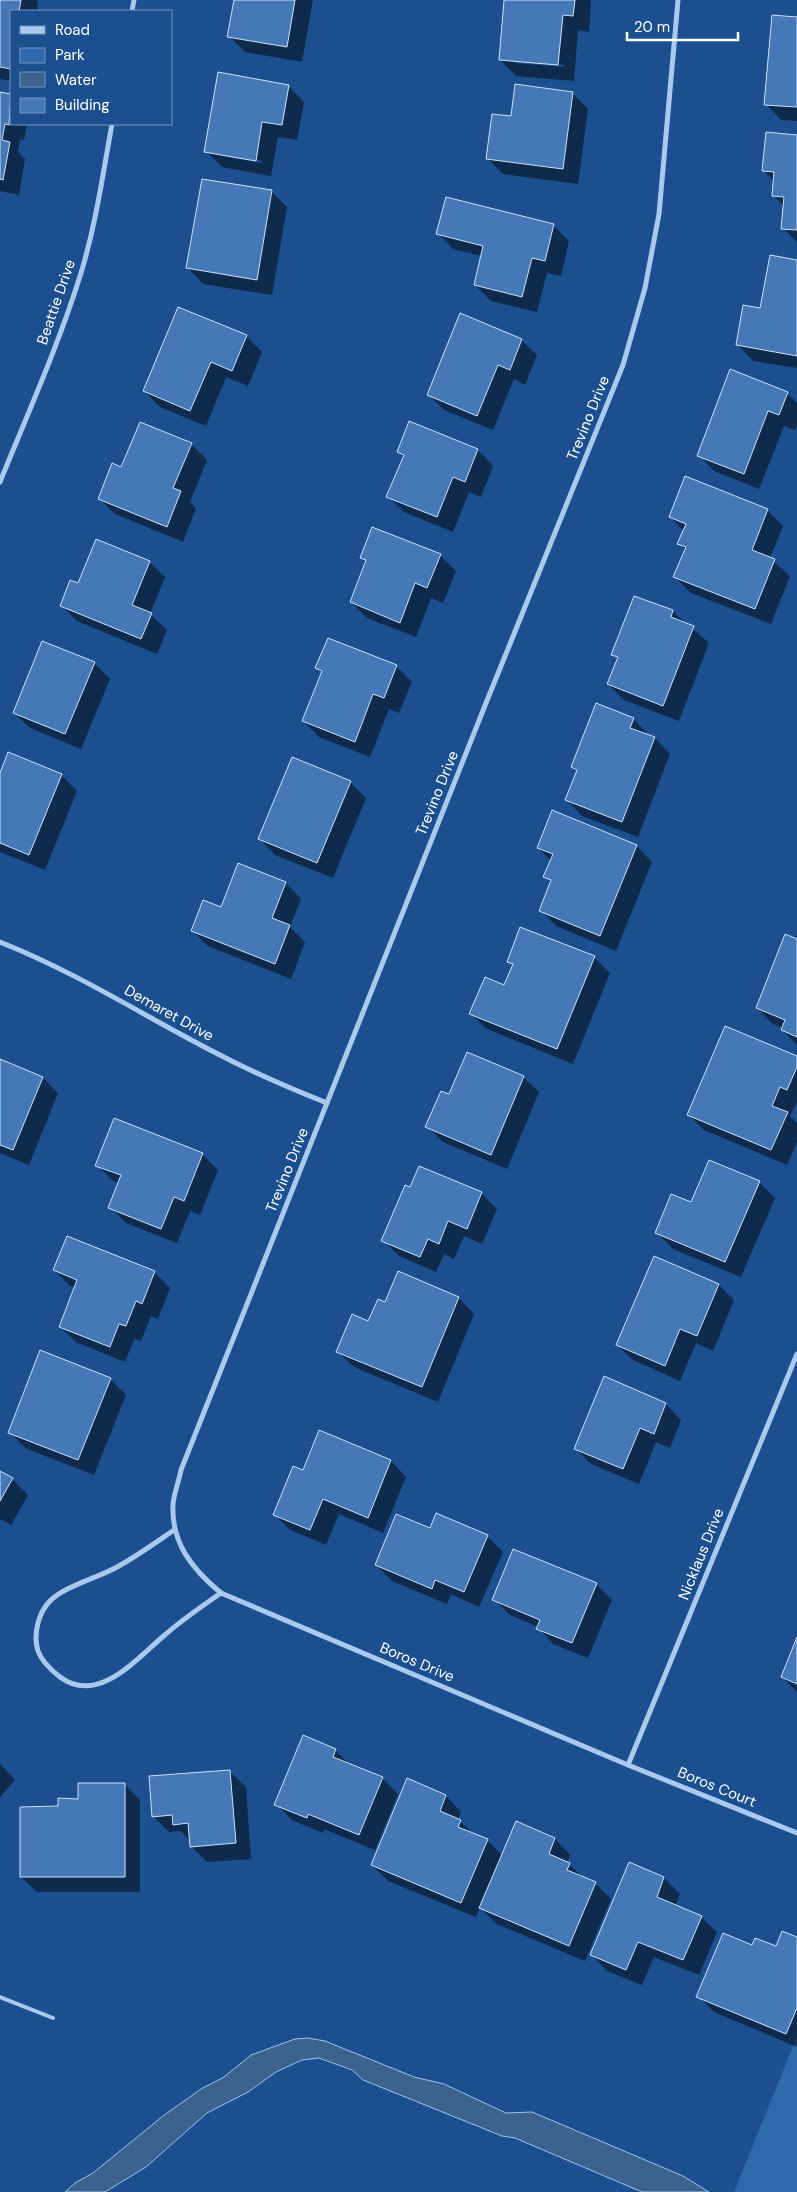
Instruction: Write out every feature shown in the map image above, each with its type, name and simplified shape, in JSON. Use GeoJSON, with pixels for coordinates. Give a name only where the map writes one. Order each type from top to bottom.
{"type":"FeatureCollection","features":[{"type":"Feature","properties":{"kind":"street","name":"Trevino Drive"},"geometry":{"type":"LineString","coordinates":[[200,1576],[183,1554],[174,1530],[173,1503],[181,1470],[623,366],[647,280],[659,214],[678,0]]}},
{"type":"Feature","properties":{"kind":"street","name":"Beattie Drive"},"geometry":{"type":"LineString","coordinates":[[0,482],[62,328],[81,271],[95,214],[112,125]]}},
{"type":"Feature","properties":{"kind":"street","name":"Demaret Drive"},"geometry":{"type":"LineString","coordinates":[[0,942],[42,959],[85,981],[217,1054],[286,1087],[327,1103]]}},
{"type":"Feature","properties":{"kind":"street","name":"Nicklaus Drive"},"geometry":{"type":"LineString","coordinates":[[628,1765],[797,1354]]}},
{"type":"Feature","properties":{"kind":"street"},"geometry":{"type":"LineString","coordinates":[[174,1530],[116,1568],[74,1586],[50,1601],[40,1616],[35,1635],[38,1652],[49,1669],[64,1680],[83,1686],[102,1683],[122,1672],[166,1634],[221,1593]]}},
{"type":"Feature","properties":{"kind":"street","name":"Boros Drive"},"geometry":{"type":"LineString","coordinates":[[200,1576],[221,1593],[628,1765]]}},
{"type":"Feature","properties":{"kind":"street","name":"Boros Court"},"geometry":{"type":"LineString","coordinates":[[628,1765],[797,1833]]}},
{"type":"Feature","properties":{"kind":"lane"},"geometry":{"type":"LineString","coordinates":[[0,1997],[53,2018]]}},
{"type":"Feature","properties":{"kind":"green space"},"geometry":{"type":"Polygon","coordinates":[[[797,2036],[797,2192],[734,2192],[797,2036]]]}},
{"type":"Feature","properties":{"kind":"water"},"geometry":{"type":"Polygon","coordinates":[[[308,2038],[325,2041],[414,2077],[444,2084],[506,2113],[532,2112],[683,2176],[709,2192],[642,2192],[515,2138],[502,2136],[363,2080],[352,2070],[319,2058],[302,2060],[276,2072],[248,2092],[207,2113],[146,2167],[105,2192],[65,2192],[75,2183],[93,2173],[163,2116],[201,2089],[224,2077],[251,2055],[295,2039],[308,2038]]]}},
{"type":"Feature","properties":{"kind":"building"},"geometry":{"type":"Polygon","coordinates":[[[0,0],[21,0],[19,10],[10,10],[10,69],[0,67],[0,0]]]}},
{"type":"Feature","properties":{"kind":"building"},"geometry":{"type":"Polygon","coordinates":[[[234,0],[295,0],[287,47],[227,37],[234,0]]]}},
{"type":"Feature","properties":{"kind":"building"},"geometry":{"type":"Polygon","coordinates":[[[504,0],[575,0],[573,16],[563,15],[558,65],[499,60],[504,0]]]}},
{"type":"Feature","properties":{"kind":"building"},"geometry":{"type":"Polygon","coordinates":[[[772,15],[797,17],[797,107],[764,105],[772,15]]]}},
{"type":"Feature","properties":{"kind":"building"},"geometry":{"type":"Polygon","coordinates":[[[218,72],[289,85],[282,125],[262,122],[256,161],[204,152],[218,72]]]}},
{"type":"Feature","properties":{"kind":"building"},"geometry":{"type":"Polygon","coordinates":[[[515,84],[573,92],[563,169],[486,159],[492,114],[511,116],[515,84]]]}},
{"type":"Feature","properties":{"kind":"building"},"geometry":{"type":"Polygon","coordinates":[[[0,92],[10,94],[9,125],[5,124],[2,140],[10,142],[3,180],[0,179],[0,92]]]}},
{"type":"Feature","properties":{"kind":"building"},"geometry":{"type":"Polygon","coordinates":[[[766,132],[797,135],[797,230],[781,229],[784,197],[772,196],[774,172],[762,171],[766,132]]]}},
{"type":"Feature","properties":{"kind":"building"},"geometry":{"type":"Polygon","coordinates":[[[202,179],[272,190],[257,280],[186,268],[202,179]]]}},
{"type":"Feature","properties":{"kind":"building"},"geometry":{"type":"Polygon","coordinates":[[[446,197],[554,224],[545,261],[532,258],[522,297],[474,285],[483,246],[436,234],[446,197]]]}},
{"type":"Feature","properties":{"kind":"building"},"geometry":{"type":"Polygon","coordinates":[[[770,255],[797,260],[797,356],[736,345],[743,305],[760,308],[770,255]]]}},
{"type":"Feature","properties":{"kind":"building"},"geometry":{"type":"Polygon","coordinates":[[[178,307],[247,335],[232,371],[211,362],[190,411],[143,391],[178,307]]]}},
{"type":"Feature","properties":{"kind":"building"},"geometry":{"type":"Polygon","coordinates":[[[460,313],[522,339],[510,370],[498,365],[477,416],[427,395],[460,313]]]}},
{"type":"Feature","properties":{"kind":"building"},"geometry":{"type":"Polygon","coordinates":[[[730,369],[788,392],[779,415],[768,411],[744,474],[697,456],[730,369]]]}},
{"type":"Feature","properties":{"kind":"building"},"geometry":{"type":"Polygon","coordinates":[[[409,421],[478,449],[465,482],[453,477],[437,517],[386,497],[404,455],[397,452],[409,421]]]}},
{"type":"Feature","properties":{"kind":"building"},"geometry":{"type":"Polygon","coordinates":[[[140,422],[192,443],[173,488],[181,491],[167,527],[98,499],[112,463],[121,467],[140,422]]]}},
{"type":"Feature","properties":{"kind":"building"},"geometry":{"type":"Polygon","coordinates":[[[685,476],[768,509],[752,550],[775,559],[755,609],[673,577],[686,547],[677,544],[686,524],[669,517],[685,476]]]}},
{"type":"Feature","properties":{"kind":"building"},"geometry":{"type":"Polygon","coordinates":[[[372,527],[441,554],[427,588],[415,583],[400,623],[350,602],[366,560],[360,558],[372,527]]]}},
{"type":"Feature","properties":{"kind":"building"},"geometry":{"type":"Polygon","coordinates":[[[96,539],[150,561],[132,605],[152,613],[141,639],[60,606],[70,580],[78,583],[96,539]]]}},
{"type":"Feature","properties":{"kind":"building"},"geometry":{"type":"Polygon","coordinates":[[[634,596],[673,610],[671,617],[694,626],[663,706],[607,684],[618,657],[611,655],[634,596]]]}},
{"type":"Feature","properties":{"kind":"building"},"geometry":{"type":"Polygon","coordinates":[[[328,638],[397,665],[384,698],[373,694],[355,742],[302,721],[322,671],[315,668],[328,638]]]}},
{"type":"Feature","properties":{"kind":"building"},"geometry":{"type":"Polygon","coordinates":[[[42,641],[95,662],[65,734],[13,713],[42,641]]]}},
{"type":"Feature","properties":{"kind":"building"},"geometry":{"type":"Polygon","coordinates":[[[596,703],[634,718],[630,728],[655,737],[622,822],[565,800],[577,770],[571,767],[596,703]]]}},
{"type":"Feature","properties":{"kind":"building"},"geometry":{"type":"Polygon","coordinates":[[[8,752],[62,774],[29,855],[0,843],[0,773],[8,752]]]}},
{"type":"Feature","properties":{"kind":"building"},"geometry":{"type":"Polygon","coordinates":[[[292,757],[351,781],[317,863],[258,839],[292,757]]]}},
{"type":"Feature","properties":{"kind":"building"},"geometry":{"type":"Polygon","coordinates":[[[552,810],[637,845],[600,936],[539,911],[551,880],[543,877],[553,854],[537,848],[552,810]]]}},
{"type":"Feature","properties":{"kind":"building"},"geometry":{"type":"Polygon","coordinates":[[[238,863],[286,882],[272,918],[290,925],[275,964],[191,931],[203,900],[221,907],[238,863]]]}},
{"type":"Feature","properties":{"kind":"building"},"geometry":{"type":"Polygon","coordinates":[[[520,927],[595,956],[557,1049],[469,1014],[485,977],[504,985],[513,964],[507,962],[520,927]]]}},
{"type":"Feature","properties":{"kind":"building"},"geometry":{"type":"Polygon","coordinates":[[[785,934],[797,939],[797,1037],[781,1030],[785,1020],[756,1008],[785,934]]]}},
{"type":"Feature","properties":{"kind":"building"},"geometry":{"type":"Polygon","coordinates":[[[725,1026],[797,1056],[797,1067],[787,1090],[780,1087],[772,1106],[788,1112],[771,1150],[687,1115],[725,1026]]]}},
{"type":"Feature","properties":{"kind":"building"},"geometry":{"type":"Polygon","coordinates":[[[467,1052],[524,1076],[491,1155],[425,1127],[441,1091],[449,1094],[467,1052]]]}},
{"type":"Feature","properties":{"kind":"building"},"geometry":{"type":"Polygon","coordinates":[[[0,1059],[43,1077],[13,1150],[0,1145],[0,1059]]]}},
{"type":"Feature","properties":{"kind":"building"},"geometry":{"type":"Polygon","coordinates":[[[114,1118],[203,1153],[184,1201],[174,1197],[161,1229],[108,1208],[121,1175],[95,1166],[114,1118]]]}},
{"type":"Feature","properties":{"kind":"building"},"geometry":{"type":"Polygon","coordinates":[[[709,1160],[760,1181],[725,1262],[655,1233],[671,1194],[691,1202],[709,1160]]]}},
{"type":"Feature","properties":{"kind":"building"},"geometry":{"type":"Polygon","coordinates":[[[419,1166],[482,1192],[467,1229],[448,1221],[439,1244],[428,1239],[420,1257],[381,1241],[405,1185],[410,1187],[419,1166]]]}},
{"type":"Feature","properties":{"kind":"building"},"geometry":{"type":"Polygon","coordinates":[[[67,1236],[155,1271],[142,1304],[136,1301],[126,1326],[119,1324],[110,1347],[59,1327],[77,1280],[53,1270],[67,1236]]]}},
{"type":"Feature","properties":{"kind":"building"},"geometry":{"type":"Polygon","coordinates":[[[654,1256],[719,1284],[697,1336],[680,1329],[665,1366],[616,1345],[654,1256]]]}},
{"type":"Feature","properties":{"kind":"building"},"geometry":{"type":"Polygon","coordinates":[[[398,1271],[459,1297],[422,1387],[336,1352],[352,1314],[368,1321],[378,1299],[385,1302],[398,1271]]]}},
{"type":"Feature","properties":{"kind":"building"},"geometry":{"type":"Polygon","coordinates":[[[40,1350],[111,1378],[78,1460],[8,1433],[40,1350]]]}},
{"type":"Feature","properties":{"kind":"building"},"geometry":{"type":"Polygon","coordinates":[[[604,1376],[666,1403],[654,1434],[640,1428],[623,1469],[574,1449],[604,1376]]]}},
{"type":"Feature","properties":{"kind":"building"},"geometry":{"type":"Polygon","coordinates":[[[319,1430],[391,1460],[368,1518],[323,1499],[310,1530],[273,1515],[293,1466],[303,1470],[319,1430]]]}},
{"type":"Feature","properties":{"kind":"building"},"geometry":{"type":"Polygon","coordinates":[[[0,1471],[13,1478],[0,1501],[0,1471]]]}},
{"type":"Feature","properties":{"kind":"building"},"geometry":{"type":"Polygon","coordinates":[[[436,1513],[488,1535],[464,1592],[435,1580],[432,1589],[375,1565],[396,1514],[430,1528],[436,1513]]]}},
{"type":"Feature","properties":{"kind":"building"},"geometry":{"type":"Polygon","coordinates":[[[513,1549],[597,1583],[572,1643],[536,1629],[540,1620],[492,1600],[513,1549]]]}},
{"type":"Feature","properties":{"kind":"building"},"geometry":{"type":"Polygon","coordinates":[[[797,1637],[797,1684],[781,1677],[797,1637]]]}},
{"type":"Feature","properties":{"kind":"building"},"geometry":{"type":"Polygon","coordinates":[[[303,1735],[336,1749],[333,1757],[383,1777],[359,1835],[308,1814],[307,1818],[274,1805],[303,1735]]]}},
{"type":"Feature","properties":{"kind":"building"},"geometry":{"type":"Polygon","coordinates":[[[230,1770],[236,1843],[190,1847],[188,1823],[173,1825],[172,1815],[152,1817],[149,1776],[230,1770]]]}},
{"type":"Feature","properties":{"kind":"building"},"geometry":{"type":"Polygon","coordinates":[[[407,1778],[446,1795],[440,1811],[461,1820],[458,1827],[488,1839],[461,1903],[371,1865],[407,1778]]]}},
{"type":"Feature","properties":{"kind":"building"},"geometry":{"type":"Polygon","coordinates":[[[78,1783],[125,1783],[125,1877],[20,1877],[20,1807],[58,1806],[58,1798],[78,1799],[78,1783]]]}},
{"type":"Feature","properties":{"kind":"building"},"geometry":{"type":"Polygon","coordinates":[[[516,1821],[555,1838],[549,1854],[570,1863],[567,1870],[596,1882],[569,1946],[479,1908],[516,1821]]]}},
{"type":"Feature","properties":{"kind":"building"},"geometry":{"type":"Polygon","coordinates":[[[629,1862],[664,1877],[657,1897],[702,1916],[683,1960],[638,1942],[626,1970],[590,1955],[629,1862]]]}},
{"type":"Feature","properties":{"kind":"building"},"geometry":{"type":"Polygon","coordinates":[[[782,1931],[797,1937],[797,2008],[786,2034],[696,1997],[723,1933],[752,1945],[755,1938],[776,1946],[782,1931]]]}}]}
